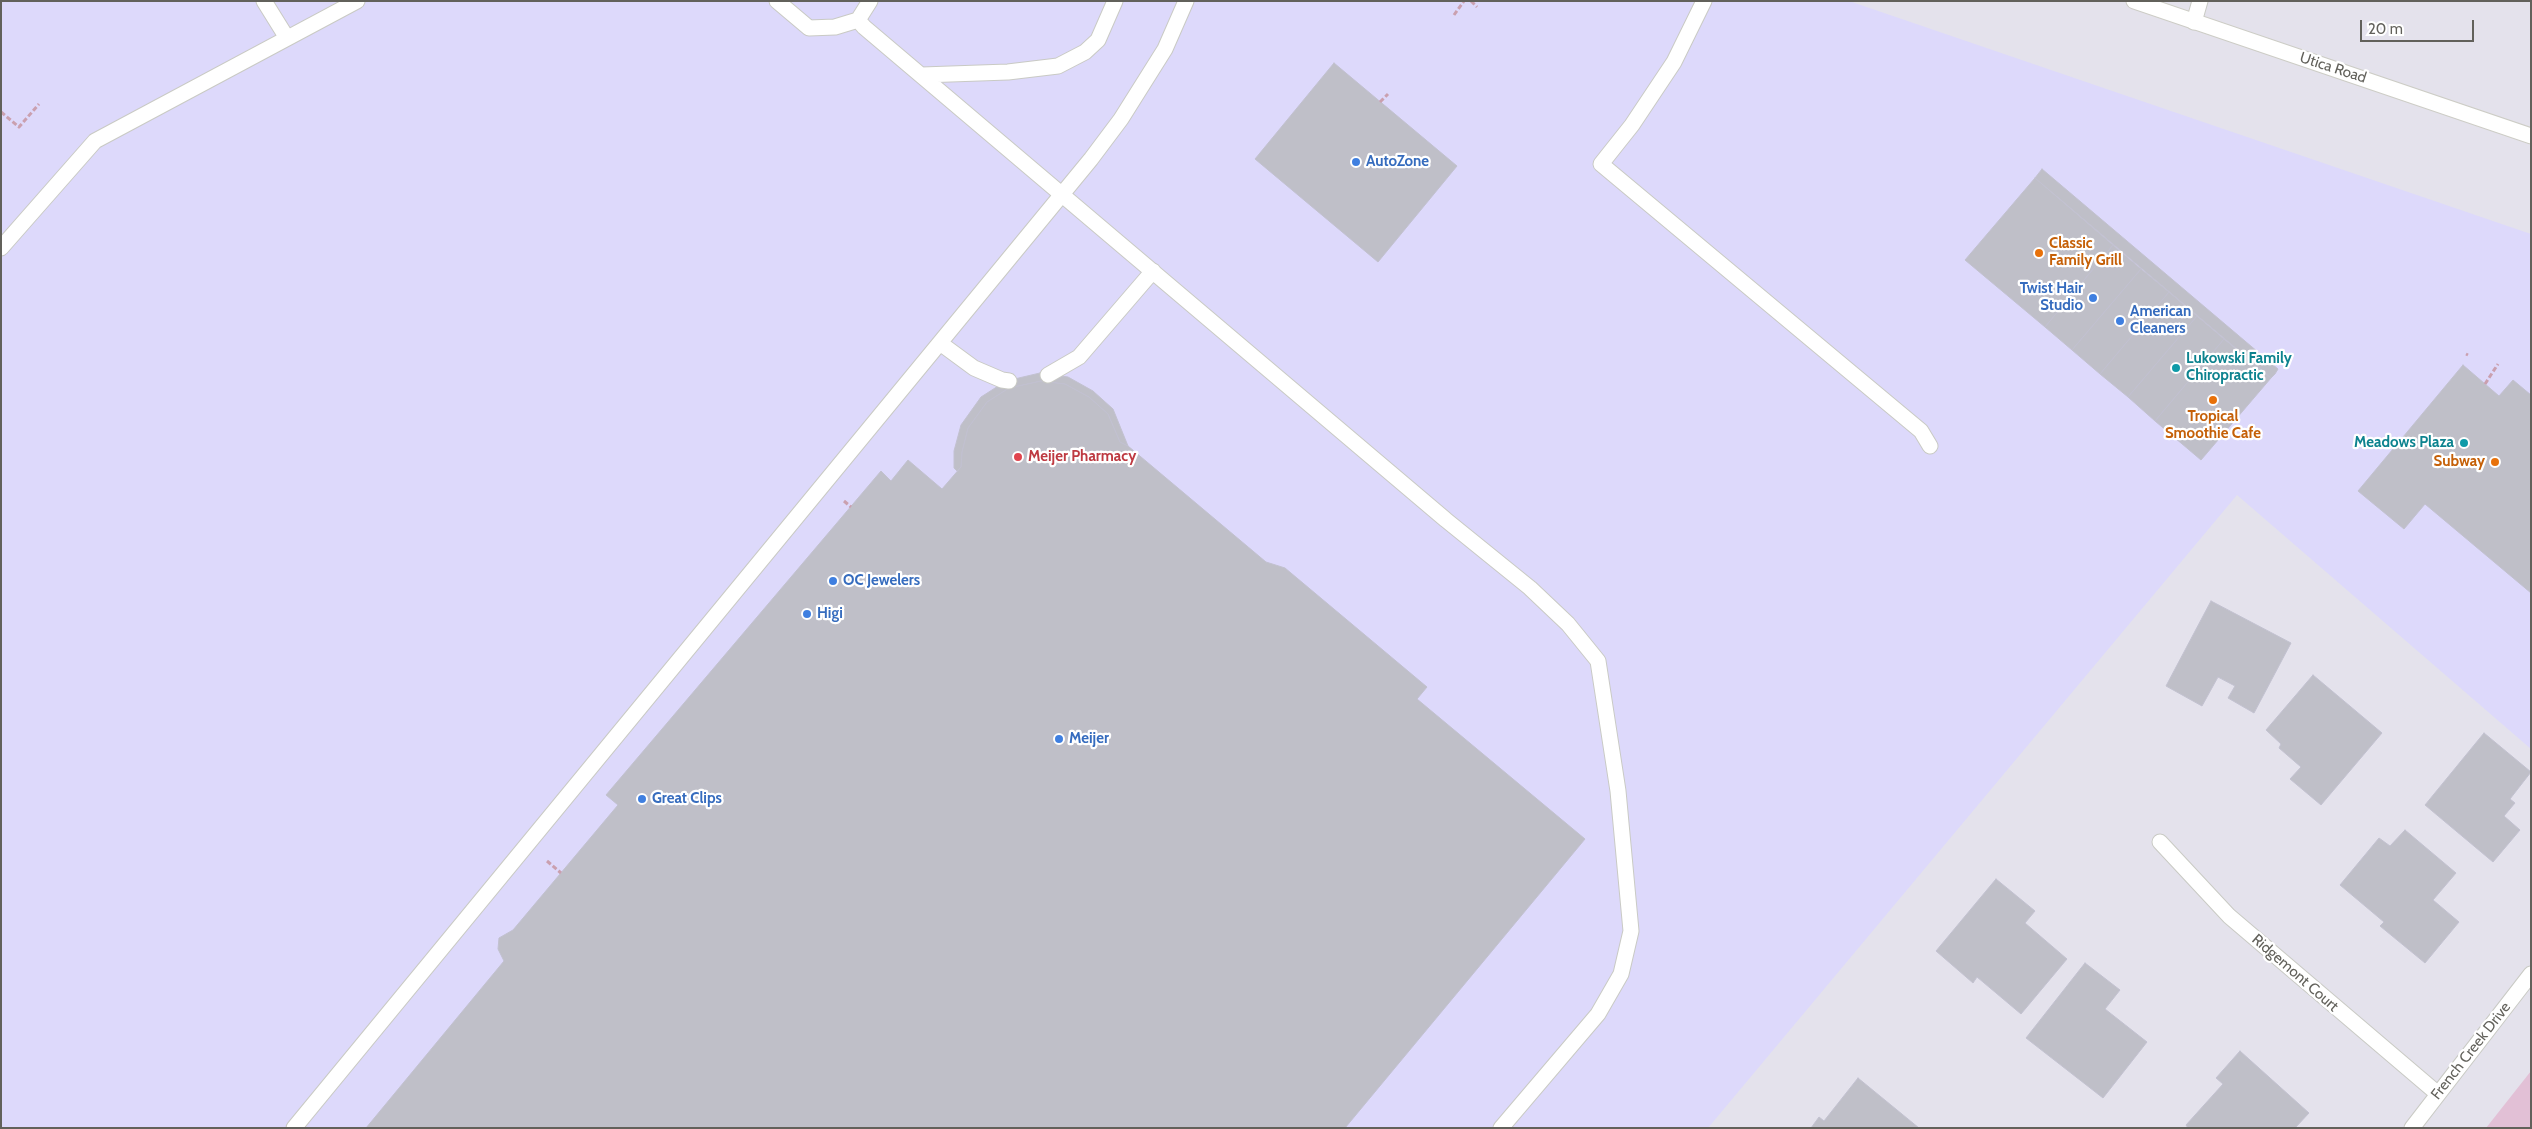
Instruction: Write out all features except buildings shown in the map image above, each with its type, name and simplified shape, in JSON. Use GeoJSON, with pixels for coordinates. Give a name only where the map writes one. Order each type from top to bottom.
{"type":"FeatureCollection","features":[{"type":"Feature","properties":{"kind":"street"},"geometry":{"type":"LineString","coordinates":[[264,1],[287,38]]}},
{"type":"Feature","properties":{"kind":"street"},"geometry":{"type":"LineString","coordinates":[[1,248],[95,141],[358,1]]}},
{"type":"Feature","properties":{"kind":"street"},"geometry":{"type":"LineString","coordinates":[[778,1],[809,28],[835,28],[858,20],[870,1]]}},
{"type":"Feature","properties":{"kind":"street"},"geometry":{"type":"LineString","coordinates":[[922,75],[1008,72],[1058,66],[1085,52],[1098,40],[1115,1]]}},
{"type":"Feature","properties":{"kind":"street"},"geometry":{"type":"LineString","coordinates":[[294,1128],[1063,194],[1121,119],[1165,49],[1186,1]]}},
{"type":"Feature","properties":{"kind":"street"},"geometry":{"type":"LineString","coordinates":[[1704,1],[1674,62],[1632,125],[1601,164],[1921,431],[1930,446]]}},
{"type":"Feature","properties":{"kind":"street","name":"Utica Road"},"geometry":{"type":"LineString","coordinates":[[2134,1],[2531,136]]}},
{"type":"Feature","properties":{"kind":"street"},"geometry":{"type":"LineString","coordinates":[[2194,22],[2200,1]]}},
{"type":"Feature","properties":{"kind":"street"},"geometry":{"type":"LineString","coordinates":[[858,20],[1446,520],[1530,588],[1568,624],[1598,660],[1618,791],[1631,931],[1621,974],[1598,1014],[1501,1128]]}},
{"type":"Feature","properties":{"kind":"street"},"geometry":{"type":"LineString","coordinates":[[1048,375],[1079,357],[1153,271]]}},
{"type":"Feature","properties":{"kind":"street"},"geometry":{"type":"LineString","coordinates":[[940,343],[974,368],[1009,381]]}},
{"type":"Feature","properties":{"kind":"street","name":"Ridgemont Court"},"geometry":{"type":"LineString","coordinates":[[2160,842],[2229,916],[2438,1094]]}},
{"type":"Feature","properties":{"kind":"street","name":"French Creek Drive"},"geometry":{"type":"LineString","coordinates":[[2412,1128],[2531,974]]}},
{"type":"Feature","properties":{"kind":"path"},"geometry":{"type":"LineString","coordinates":[[1454,15],[1464,1]]}},
{"type":"Feature","properties":{"kind":"path"},"geometry":{"type":"LineString","coordinates":[[1471,1],[1477,6]]}},
{"type":"Feature","properties":{"kind":"path"},"geometry":{"type":"LineString","coordinates":[[1380,102],[1388,94]]}},
{"type":"Feature","properties":{"kind":"path"},"geometry":{"type":"LineString","coordinates":[[1,112],[19,127],[39,104]]}},
{"type":"Feature","properties":{"kind":"path"},"geometry":{"type":"LineString","coordinates":[[2485,384],[2496,370],[2498,364]]}},
{"type":"Feature","properties":{"kind":"path"},"geometry":{"type":"LineString","coordinates":[[543,857],[561,873]]}},
{"type":"Feature","properties":{"kind":"shaded area"},"geometry":{"type":"Polygon","coordinates":[[[1,1],[1849,1],[2531,234],[2531,749],[2237,495],[1708,1128],[1,1128],[1,1]]]}},
{"type":"Feature","properties":{"kind":"shaded area"},"geometry":{"type":"Polygon","coordinates":[[[2531,1071],[2531,1128],[2486,1128],[2531,1071]]]}},
{"type":"Feature","properties":{"kind":"place","name":"AutoZone"},"geometry":{"type":"Point","coordinates":[1356,162]}},
{"type":"Feature","properties":{"kind":"place","name":"Classic Family Grill"},"geometry":{"type":"Point","coordinates":[2039,253]}},
{"type":"Feature","properties":{"kind":"place","name":"Twist Hair Studio"},"geometry":{"type":"Point","coordinates":[2093,298]}},
{"type":"Feature","properties":{"kind":"place","name":"American Cleaners"},"geometry":{"type":"Point","coordinates":[2120,321]}},
{"type":"Feature","properties":{"kind":"place","name":"Lukowski Family Chiropractic"},"geometry":{"type":"Point","coordinates":[2176,368]}},
{"type":"Feature","properties":{"kind":"place","name":"Tropical Smoothie Cafe"},"geometry":{"type":"Point","coordinates":[2213,400]}},
{"type":"Feature","properties":{"kind":"place","name":"Meadows Plaza"},"geometry":{"type":"Point","coordinates":[2464,443]}},
{"type":"Feature","properties":{"kind":"place","name":"Meijer Pharmacy"},"geometry":{"type":"Point","coordinates":[1018,457]}},
{"type":"Feature","properties":{"kind":"place","name":"Subway"},"geometry":{"type":"Point","coordinates":[2495,462]}},
{"type":"Feature","properties":{"kind":"place","name":"OC Jewelers"},"geometry":{"type":"Point","coordinates":[833,581]}},
{"type":"Feature","properties":{"kind":"place","name":"Higi"},"geometry":{"type":"Point","coordinates":[807,614]}},
{"type":"Feature","properties":{"kind":"place","name":"Meijer"},"geometry":{"type":"Point","coordinates":[1059,739]}},
{"type":"Feature","properties":{"kind":"place","name":"Great Clips"},"geometry":{"type":"Point","coordinates":[642,799]}}]}
